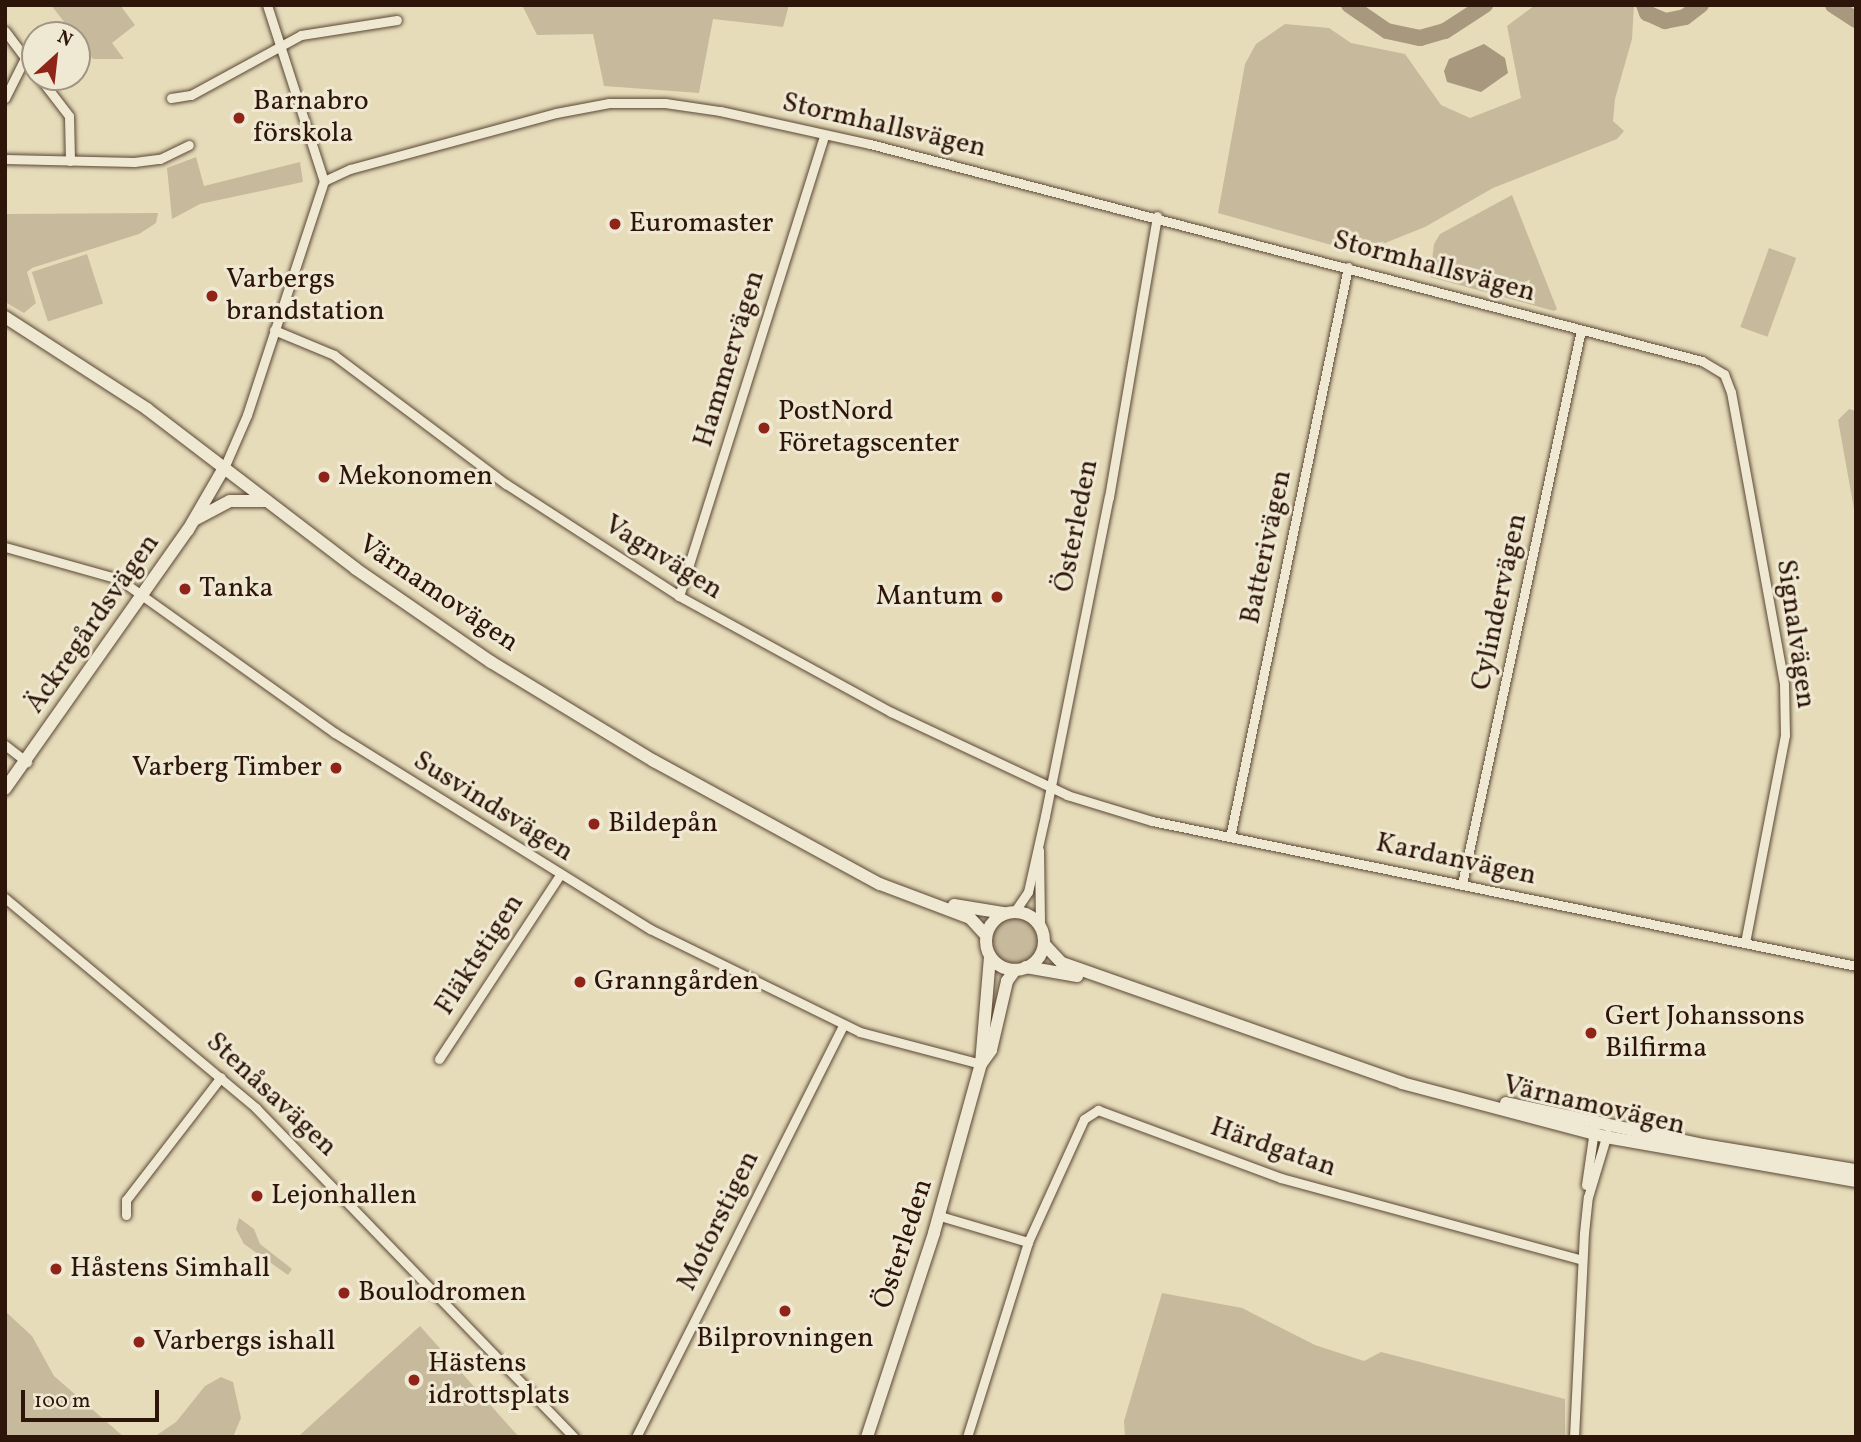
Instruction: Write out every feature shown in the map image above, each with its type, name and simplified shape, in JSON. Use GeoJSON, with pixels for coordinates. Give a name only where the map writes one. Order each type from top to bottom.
{"type":"FeatureCollection","features":[{"type":"Feature","properties":{"kind":"main road","name":"Värnamovägen"},"geometry":{"type":"LineString","coordinates":[[5,317],[85,366],[356,569],[491,662],[654,761],[868,874],[939,901],[1029,915],[1040,925]]}},
{"type":"Feature","properties":{"kind":"main road","name":"Äckregårdsvägen"},"geometry":{"type":"LineString","coordinates":[[5,789],[27,762],[195,519],[224,468]]}},
{"type":"Feature","properties":{"kind":"main road","name":"Äckregårdsvägen"},"geometry":{"type":"LineString","coordinates":[[195,519],[230,501],[270,502]]}},
{"type":"Feature","properties":{"kind":"main road","name":"Värnamovägen"},"geometry":{"type":"LineString","coordinates":[[868,874],[880,884],[970,918],[986,935]]}},
{"type":"Feature","properties":{"kind":"main road"},"geometry":{"type":"LineString","coordinates":[[990,956],[986,935],[1010,912]]}},
{"type":"Feature","properties":{"kind":"main road"},"geometry":{"type":"LineString","coordinates":[[1021,968],[1038,958],[1044,944],[1040,925]]}},
{"type":"Feature","properties":{"kind":"main road","name":"Värnamovägen"},"geometry":{"type":"LineString","coordinates":[[1044,944],[1062,963],[1154,998],[1402,1083],[1601,1130],[1856,1181]]}},
{"type":"Feature","properties":{"kind":"main road","name":"Värnamovägen"},"geometry":{"type":"LineString","coordinates":[[990,956],[1001,966],[1021,968],[1154,998]]}},
{"type":"Feature","properties":{"kind":"main road","name":"Österleden"},"geometry":{"type":"LineString","coordinates":[[867,1437],[940,1216],[981,1064],[990,956]]}},
{"type":"Feature","properties":{"kind":"main road","name":"Österleden"},"geometry":{"type":"LineString","coordinates":[[981,1064],[991,1050],[1007,981],[1021,968]]}},
{"type":"Feature","properties":{"kind":"main road","name":"Värnamovägen"},"geometry":{"type":"LineString","coordinates":[[1601,1130],[1856,1170]]}},
{"type":"Feature","properties":{"kind":"street"},"geometry":{"type":"LineString","coordinates":[[224,468],[324,181],[268,5]]}},
{"type":"Feature","properties":{"kind":"street"},"geometry":{"type":"LineString","coordinates":[[171,98],[191,95],[321,29],[397,20]]}},
{"type":"Feature","properties":{"kind":"street"},"geometry":{"type":"LineString","coordinates":[[5,31],[21,53]]}},
{"type":"Feature","properties":{"kind":"street"},"geometry":{"type":"LineString","coordinates":[[5,98],[21,66]]}},
{"type":"Feature","properties":{"kind":"street"},"geometry":{"type":"LineString","coordinates":[[50,91],[69,116],[70,161]]}},
{"type":"Feature","properties":{"kind":"street","name":"Stormhallsvägen"},"geometry":{"type":"LineString","coordinates":[[324,181],[350,169],[556,113],[609,103],[665,103],[720,111],[1157,216],[1702,361],[1724,374]]}},
{"type":"Feature","properties":{"kind":"street","name":"Hammervägen"},"geometry":{"type":"LineString","coordinates":[[679,596],[824,135]]}},
{"type":"Feature","properties":{"kind":"street"},"geometry":{"type":"LineString","coordinates":[[5,159],[160,159],[189,145]]}},
{"type":"Feature","properties":{"kind":"street","name":"Österleden"},"geometry":{"type":"LineString","coordinates":[[1010,912],[1028,892],[1051,788],[1109,497],[1157,216]]}},
{"type":"Feature","properties":{"kind":"street","name":"Batterivägen"},"geometry":{"type":"LineString","coordinates":[[1230,837],[1348,267]]}},
{"type":"Feature","properties":{"kind":"street","name":"Vagnvägen"},"geometry":{"type":"LineString","coordinates":[[274,330],[334,355],[506,485],[679,596],[891,712],[1051,788]]}},
{"type":"Feature","properties":{"kind":"street","name":"Cylindervägen"},"geometry":{"type":"LineString","coordinates":[[1462,884],[1581,330]]}},
{"type":"Feature","properties":{"kind":"street","name":"Signalvägen"},"geometry":{"type":"LineString","coordinates":[[1724,374],[1731,391],[1786,711],[1745,943]]}},
{"type":"Feature","properties":{"kind":"street","name":"Susvindsvägen"},"geometry":{"type":"LineString","coordinates":[[5,547],[119,579],[335,733],[650,929],[843,1025],[981,1064]]}},
{"type":"Feature","properties":{"kind":"street"},"geometry":{"type":"LineString","coordinates":[[5,745],[27,762]]}},
{"type":"Feature","properties":{"kind":"street","name":"Kardanvägen"},"geometry":{"type":"LineString","coordinates":[[1051,788],[1105,810],[1856,966]]}},
{"type":"Feature","properties":{"kind":"street","name":"Österleden"},"geometry":{"type":"LineString","coordinates":[[1039,844],[1040,925]]}},
{"type":"Feature","properties":{"kind":"street","name":"Fläktstigen"},"geometry":{"type":"LineString","coordinates":[[439,1059],[560,875]]}},
{"type":"Feature","properties":{"kind":"street","name":"Stenåsavägen"},"geometry":{"type":"LineString","coordinates":[[5,898],[222,1077],[295,1146],[574,1437]]}},
{"type":"Feature","properties":{"kind":"street","name":"Motorstigen"},"geometry":{"type":"LineString","coordinates":[[636,1437],[843,1025]]}},
{"type":"Feature","properties":{"kind":"street"},"geometry":{"type":"LineString","coordinates":[[126,1215],[126,1200],[222,1077]]}},
{"type":"Feature","properties":{"kind":"street","name":"Härdgatan"},"geometry":{"type":"LineString","coordinates":[[967,1437],[1028,1242],[1084,1119],[1098,1110],[1281,1178],[1582,1260]]}},
{"type":"Feature","properties":{"kind":"street"},"geometry":{"type":"LineString","coordinates":[[1574,1437],[1582,1260],[1588,1197],[1601,1130]]}},
{"type":"Feature","properties":{"kind":"street"},"geometry":{"type":"LineString","coordinates":[[940,1216],[1028,1242]]}},
{"type":"Feature","properties":{"kind":"shaded area"},"geometry":{"type":"Polygon","coordinates":[[[51,5],[120,5],[135,25],[112,43],[124,59],[93,59],[91,21],[63,21],[51,5]]]}},
{"type":"Feature","properties":{"kind":"shaded area"},"geometry":{"type":"Polygon","coordinates":[[[522,5],[789,5],[783,27],[713,19],[699,93],[604,86],[593,34],[537,35],[522,5]]]}},
{"type":"Feature","properties":{"kind":"shaded area"},"geometry":{"type":"Polygon","coordinates":[[[1535,5],[1634,5],[1632,39],[1615,99],[1613,121],[1624,131],[1617,139],[1493,188],[1425,227],[1360,253],[1218,213],[1245,64],[1256,44],[1285,24],[1329,28],[1351,43],[1405,54],[1441,105],[1470,118],[1521,98],[1507,26],[1535,5]]]}},
{"type":"Feature","properties":{"kind":"shaded area"},"geometry":{"type":"Polygon","coordinates":[[[1484,44],[1505,58],[1508,73],[1481,92],[1447,82],[1444,71],[1449,59],[1484,44]]]}},
{"type":"Feature","properties":{"kind":"shaded area"},"geometry":{"type":"Polygon","coordinates":[[[196,157],[204,186],[300,162],[303,182],[200,204],[172,219],[167,168],[196,157]]]}},
{"type":"Feature","properties":{"kind":"shaded area"},"geometry":{"type":"Polygon","coordinates":[[[1512,195],[1557,309],[1554,311],[1430,277],[1434,244],[1440,234],[1512,195]]]}},
{"type":"Feature","properties":{"kind":"shaded area"},"geometry":{"type":"Polygon","coordinates":[[[158,213],[156,223],[139,234],[32,268],[27,272],[36,303],[24,313],[5,302],[5,214],[158,213]]]}},
{"type":"Feature","properties":{"kind":"shaded area"},"geometry":{"type":"Polygon","coordinates":[[[1769,248],[1796,258],[1768,337],[1740,327],[1769,248]]]}},
{"type":"Feature","properties":{"kind":"shaded area"},"geometry":{"type":"Polygon","coordinates":[[[87,254],[103,303],[48,321],[32,272],[87,254]]]}},
{"type":"Feature","properties":{"kind":"shaded area"},"geometry":{"type":"Polygon","coordinates":[[[1849,409],[1856,411],[1856,520],[1838,420],[1849,409]]]}},
{"type":"Feature","properties":{"kind":"shaded area"},"geometry":{"type":"Polygon","coordinates":[[[1015,918],[1032,924],[1038,941],[1032,958],[1015,964],[998,958],[992,941],[998,924],[1015,918]]]}},
{"type":"Feature","properties":{"kind":"shaded area"},"geometry":{"type":"Polygon","coordinates":[[[239,1218],[254,1229],[260,1244],[292,1269],[288,1275],[244,1244],[236,1229],[239,1218]]]}},
{"type":"Feature","properties":{"kind":"shaded area"},"geometry":{"type":"Polygon","coordinates":[[[1162,1293],[1242,1308],[1315,1345],[1364,1361],[1381,1352],[1565,1399],[1565,1437],[1125,1437],[1124,1421],[1162,1293]]]}},
{"type":"Feature","properties":{"kind":"shaded area"},"geometry":{"type":"Polygon","coordinates":[[[5,1311],[32,1336],[54,1376],[124,1437],[5,1437],[5,1311]]]}},
{"type":"Feature","properties":{"kind":"shaded area","name":"Hästens idrottsplats"},"geometry":{"type":"Polygon","coordinates":[[[420,1326],[519,1437],[299,1437],[301,1434],[420,1326]]]}},
{"type":"Feature","properties":{"kind":"shaded area"},"geometry":{"type":"Polygon","coordinates":[[[221,1377],[233,1382],[241,1418],[233,1437],[154,1437],[176,1422],[205,1386],[221,1377]]]}},
{"type":"Feature","properties":{"kind":"waterway"},"geometry":{"type":"LineString","coordinates":[[1349,5],[1387,31],[1420,38],[1445,31],[1485,5]]}},
{"type":"Feature","properties":{"kind":"waterway"},"geometry":{"type":"LineString","coordinates":[[1644,5],[1647,13],[1665,21],[1685,17],[1701,5]]}},
{"type":"Feature","properties":{"kind":"waterway"},"geometry":{"type":"LineString","coordinates":[[1833,5],[1856,20]]}},
{"type":"Feature","properties":{"kind":"place","name":"Barnabro förskola"},"geometry":{"type":"Point","coordinates":[239,118]}},
{"type":"Feature","properties":{"kind":"place","name":"Euromaster"},"geometry":{"type":"Point","coordinates":[615,224]}},
{"type":"Feature","properties":{"kind":"place","name":"Varbergs brandstation"},"geometry":{"type":"Point","coordinates":[212,296]}},
{"type":"Feature","properties":{"kind":"place","name":"PostNord Företagscenter"},"geometry":{"type":"Point","coordinates":[764,428]}},
{"type":"Feature","properties":{"kind":"place","name":"Mekonomen"},"geometry":{"type":"Point","coordinates":[324,477]}},
{"type":"Feature","properties":{"kind":"place","name":"Tanka"},"geometry":{"type":"Point","coordinates":[185,589]}},
{"type":"Feature","properties":{"kind":"place","name":"Mantum"},"geometry":{"type":"Point","coordinates":[997,597]}},
{"type":"Feature","properties":{"kind":"place","name":"Varberg Timber"},"geometry":{"type":"Point","coordinates":[336,768]}},
{"type":"Feature","properties":{"kind":"place","name":"Bildepån"},"geometry":{"type":"Point","coordinates":[594,824]}},
{"type":"Feature","properties":{"kind":"place","name":"Granngården"},"geometry":{"type":"Point","coordinates":[580,982]}},
{"type":"Feature","properties":{"kind":"place","name":"Gert Johanssons Bilfirma"},"geometry":{"type":"Point","coordinates":[1591,1033]}},
{"type":"Feature","properties":{"kind":"place","name":"Lejonhallen"},"geometry":{"type":"Point","coordinates":[257,1196]}},
{"type":"Feature","properties":{"kind":"place","name":"Håstens Simhall"},"geometry":{"type":"Point","coordinates":[56,1269]}},
{"type":"Feature","properties":{"kind":"place","name":"Boulodromen"},"geometry":{"type":"Point","coordinates":[344,1293]}},
{"type":"Feature","properties":{"kind":"place","name":"Bilprovningen"},"geometry":{"type":"Point","coordinates":[785,1311]}},
{"type":"Feature","properties":{"kind":"place","name":"Varbergs ishall"},"geometry":{"type":"Point","coordinates":[139,1342]}},
{"type":"Feature","properties":{"kind":"place","name":"Hästens idrottsplats"},"geometry":{"type":"Point","coordinates":[414,1380]}}]}
